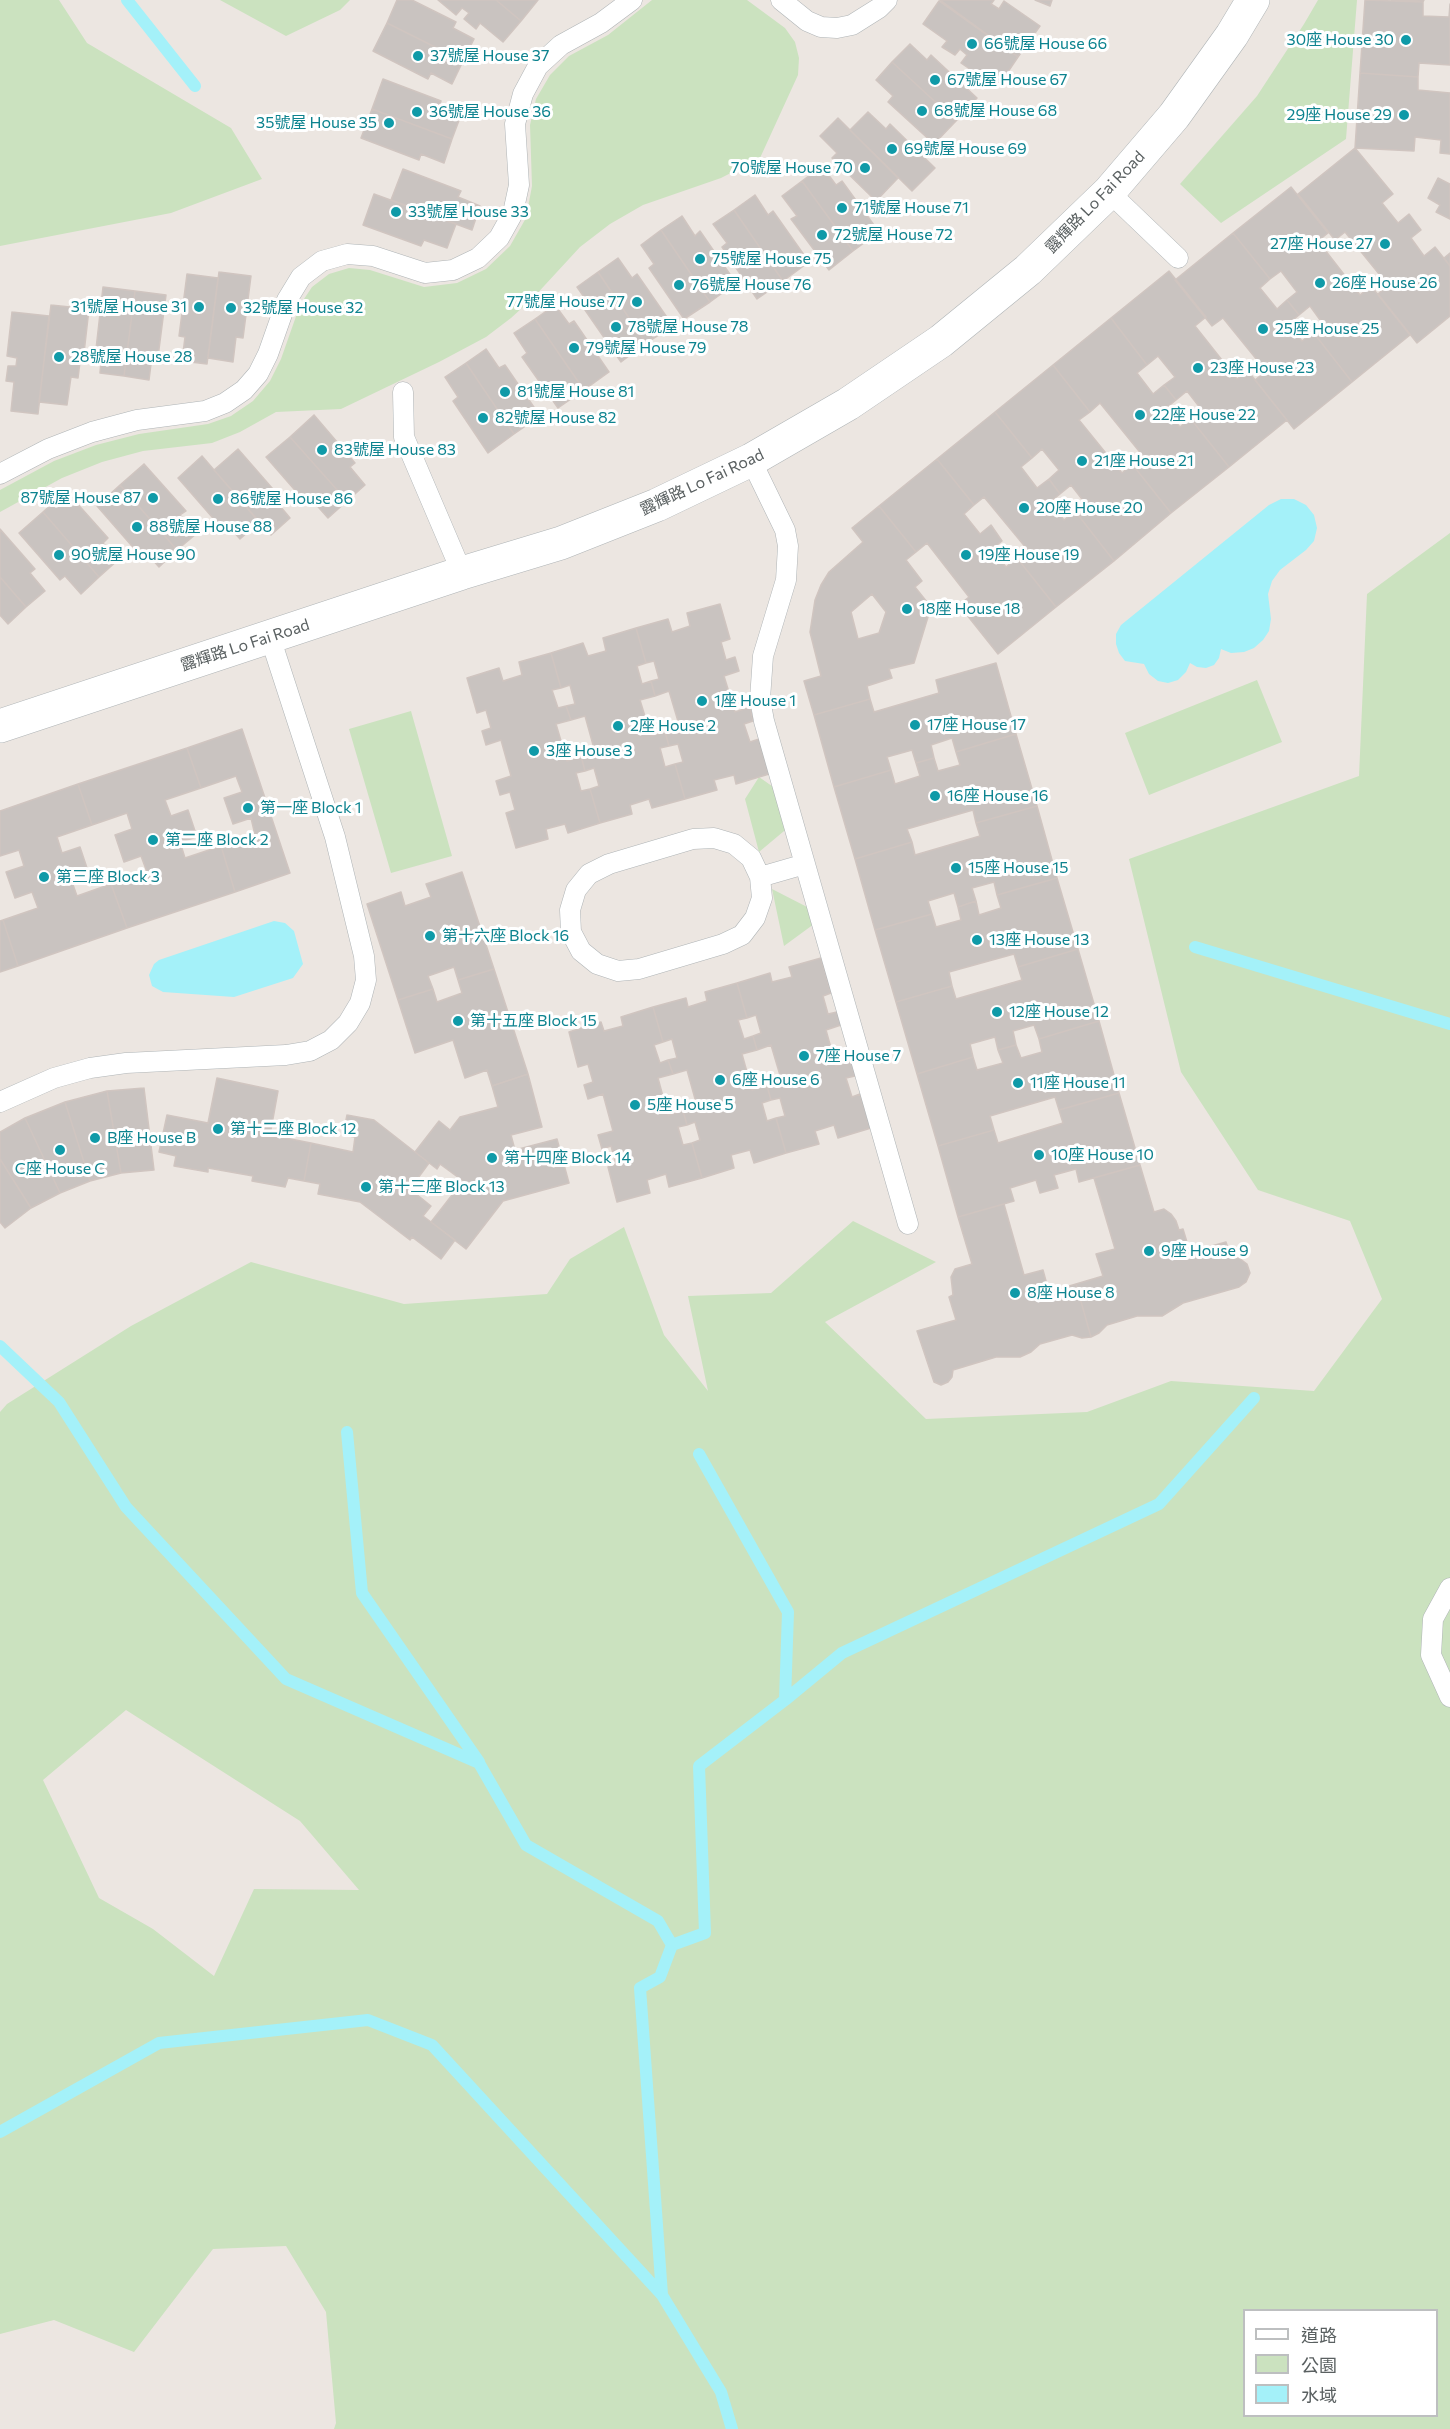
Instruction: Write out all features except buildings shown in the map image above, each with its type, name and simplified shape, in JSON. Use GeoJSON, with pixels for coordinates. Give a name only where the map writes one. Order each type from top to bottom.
{"type":"FeatureCollection","features":[{"type":"Feature","properties":{"kind":"street","name":"露輝路 Lo Fai Road"},"geometry":{"type":"LineString","coordinates":[[0,726],[462,573],[561,543],[657,505],[751,460],[848,404],[941,341],[1028,270],[1109,192],[1174,116],[1232,35],[1253,0]]}},
{"type":"Feature","properties":{"kind":"lane"},"geometry":{"type":"LineString","coordinates":[[0,474],[48,449],[92,432],[137,420],[205,411],[225,403],[244,390],[258,374],[268,354],[287,300],[301,277],[322,261],[347,254],[373,256],[425,273],[453,270],[478,258],[499,238],[513,213],[519,185],[516,124],[523,94],[538,66],[561,45],[600,24],[632,0]]}},
{"type":"Feature","properties":{"kind":"lane"},"geometry":{"type":"LineString","coordinates":[[781,0],[807,21],[821,27],[837,28],[852,25],[879,8],[887,0]]}},
{"type":"Feature","properties":{"kind":"lane"},"geometry":{"type":"LineString","coordinates":[[1109,192],[1178,258]]}},
{"type":"Feature","properties":{"kind":"lane"},"geometry":{"type":"LineString","coordinates":[[403,392],[404,438],[462,573]]}},
{"type":"Feature","properties":{"kind":"lane"},"geometry":{"type":"LineString","coordinates":[[751,460],[784,530],[788,546],[786,580],[763,656],[760,699],[764,721],[908,1224]]}},
{"type":"Feature","properties":{"kind":"lane"},"geometry":{"type":"LineString","coordinates":[[0,1102],[54,1078],[90,1068],[126,1063],[286,1055],[310,1051],[331,1040],[348,1023],[360,1002],[366,980],[364,956],[335,837],[270,637]]}},
{"type":"Feature","properties":{"kind":"lane"},"geometry":{"type":"LineString","coordinates":[[714,838],[734,844],[751,858],[760,877],[762,898],[759,908],[755,918],[742,934],[723,944],[639,969],[618,971],[597,964],[581,951],[571,932],[570,910],[576,890],[589,874],[609,864],[682,842],[714,838]]}},
{"type":"Feature","properties":{"kind":"lane"},"geometry":{"type":"LineString","coordinates":[[760,877],[805,864]]}},
{"type":"Feature","properties":{"kind":"lane"},"geometry":{"type":"LineString","coordinates":[[1450,1588],[1433,1619],[1431,1655],[1450,1697]]}},
{"type":"Feature","properties":{"kind":"green space"},"geometry":{"type":"Polygon","coordinates":[[[0,0],[59,0],[87,43],[231,128],[262,179],[171,213],[0,246],[0,0]]]}},
{"type":"Feature","properties":{"kind":"green space"},"geometry":{"type":"Polygon","coordinates":[[[220,0],[350,0],[340,10],[286,36],[220,0]]]}},
{"type":"Feature","properties":{"kind":"green space"},"geometry":{"type":"Polygon","coordinates":[[[652,0],[747,0],[785,28],[795,42],[799,58],[798,75],[760,158],[721,178],[643,205],[610,224],[580,247],[533,298],[486,337],[341,409],[276,412],[240,432],[212,443],[143,451],[102,462],[62,478],[0,512],[0,490],[54,461],[96,445],[139,434],[208,424],[231,416],[253,401],[270,381],[281,359],[300,305],[312,287],[329,274],[349,268],[370,270],[424,287],[457,283],[486,269],[510,246],[526,218],[532,186],[530,125],[536,99],[550,75],[569,56],[608,35],[652,0]]]}},
{"type":"Feature","properties":{"kind":"green space"},"geometry":{"type":"Polygon","coordinates":[[[1318,0],[1357,0],[1346,139],[1221,223],[1180,184],[1257,96],[1318,0]]]}},
{"type":"Feature","properties":{"kind":"green space"},"geometry":{"type":"Polygon","coordinates":[[[1450,533],[1450,2429],[334,2429],[336,2423],[326,2312],[286,2246],[213,2249],[134,2352],[54,2320],[0,2334],[0,1412],[7,1404],[131,1326],[251,1262],[404,1304],[547,1294],[570,1259],[624,1227],[664,1335],[708,1391],[688,1296],[771,1293],[853,1221],[936,1262],[825,1322],[926,1419],[1087,1412],[1171,1381],[1314,1391],[1382,1299],[1350,1221],[1258,1190],[1181,1072],[1129,859],[1359,776],[1367,594],[1450,533]],[[126,1710],[43,1780],[99,1898],[153,1929],[214,1976],[254,1889],[359,1890],[300,1821],[126,1710]]]}},
{"type":"Feature","properties":{"kind":"green space"},"geometry":{"type":"Polygon","coordinates":[[[1257,680],[1282,742],[1149,795],[1125,733],[1257,680]]]}},
{"type":"Feature","properties":{"kind":"green space"},"geometry":{"type":"Polygon","coordinates":[[[411,711],[452,856],[391,873],[349,729],[411,711]]]}},
{"type":"Feature","properties":{"kind":"green space"},"geometry":{"type":"Polygon","coordinates":[[[759,777],[779,791],[790,826],[759,852],[745,799],[759,777]]]}},
{"type":"Feature","properties":{"kind":"green space"},"geometry":{"type":"Polygon","coordinates":[[[772,889],[811,909],[814,924],[784,946],[772,889]]]}},
{"type":"Feature","properties":{"kind":"water"},"geometry":{"type":"Polygon","coordinates":[[[1281,499],[1294,499],[1306,505],[1314,515],[1317,528],[1314,541],[1280,570],[1272,581],[1268,594],[1271,619],[1269,631],[1263,640],[1254,648],[1244,652],[1231,653],[1221,649],[1214,665],[1206,668],[1190,663],[1186,672],[1178,680],[1168,683],[1158,681],[1149,674],[1144,664],[1125,661],[1116,644],[1116,634],[1121,625],[1269,505],[1281,499]]]}},
{"type":"Feature","properties":{"kind":"water"},"geometry":{"type":"Polygon","coordinates":[[[274,921],[285,923],[294,931],[303,964],[293,978],[234,997],[163,992],[152,986],[149,975],[154,964],[159,960],[274,921]]]}},
{"type":"Feature","properties":{"kind":"waterway"},"geometry":{"type":"LineString","coordinates":[[127,0],[195,86]]}},
{"type":"Feature","properties":{"kind":"waterway"},"geometry":{"type":"LineString","coordinates":[[1195,947],[1450,1024]]}},
{"type":"Feature","properties":{"kind":"waterway"},"geometry":{"type":"LineString","coordinates":[[0,1346],[59,1402],[126,1507],[286,1679],[479,1763],[526,1845],[658,1921],[672,1945],[660,1977],[640,1988],[662,2295],[721,2392],[732,2429]]}},
{"type":"Feature","properties":{"kind":"waterway"},"geometry":{"type":"LineString","coordinates":[[785,1700],[842,1653],[1159,1504],[1254,1398]]}},
{"type":"Feature","properties":{"kind":"waterway"},"geometry":{"type":"LineString","coordinates":[[347,1432],[362,1593],[479,1762]]}},
{"type":"Feature","properties":{"kind":"waterway"},"geometry":{"type":"LineString","coordinates":[[672,1945],[705,1933],[699,1766],[785,1700],[788,1612],[699,1454]]}},
{"type":"Feature","properties":{"kind":"waterway"},"geometry":{"type":"LineString","coordinates":[[0,2132],[159,2043],[368,2020],[432,2045],[662,2295]]}},
{"type":"Feature","properties":{"kind":"place","name":"30座 House 30"},"geometry":{"type":"Point","coordinates":[1406,40]}},
{"type":"Feature","properties":{"kind":"place","name":"66號屋 House 66"},"geometry":{"type":"Point","coordinates":[972,44]}},
{"type":"Feature","properties":{"kind":"place","name":"37號屋 House 37"},"geometry":{"type":"Point","coordinates":[418,56]}},
{"type":"Feature","properties":{"kind":"place","name":"67號屋 House 67"},"geometry":{"type":"Point","coordinates":[935,80]}},
{"type":"Feature","properties":{"kind":"place","name":"68號屋 House 68"},"geometry":{"type":"Point","coordinates":[922,111]}},
{"type":"Feature","properties":{"kind":"place","name":"36號屋 House 36"},"geometry":{"type":"Point","coordinates":[417,112]}},
{"type":"Feature","properties":{"kind":"place","name":"29座 House 29"},"geometry":{"type":"Point","coordinates":[1404,115]}},
{"type":"Feature","properties":{"kind":"place","name":"35號屋 House 35"},"geometry":{"type":"Point","coordinates":[389,123]}},
{"type":"Feature","properties":{"kind":"place","name":"69號屋 House 69"},"geometry":{"type":"Point","coordinates":[892,149]}},
{"type":"Feature","properties":{"kind":"place","name":"70號屋 House 70"},"geometry":{"type":"Point","coordinates":[865,168]}},
{"type":"Feature","properties":{"kind":"place","name":"71號屋 House 71"},"geometry":{"type":"Point","coordinates":[842,208]}},
{"type":"Feature","properties":{"kind":"place","name":"33號屋 House 33"},"geometry":{"type":"Point","coordinates":[396,212]}},
{"type":"Feature","properties":{"kind":"place","name":"72號屋 House 72"},"geometry":{"type":"Point","coordinates":[822,235]}},
{"type":"Feature","properties":{"kind":"place","name":"27座 House 27"},"geometry":{"type":"Point","coordinates":[1385,244]}},
{"type":"Feature","properties":{"kind":"place","name":"75號屋 House 75"},"geometry":{"type":"Point","coordinates":[700,259]}},
{"type":"Feature","properties":{"kind":"place","name":"26座 House 26"},"geometry":{"type":"Point","coordinates":[1320,283]}},
{"type":"Feature","properties":{"kind":"place","name":"76號屋 House 76"},"geometry":{"type":"Point","coordinates":[679,285]}},
{"type":"Feature","properties":{"kind":"place","name":"77號屋 House 77"},"geometry":{"type":"Point","coordinates":[637,302]}},
{"type":"Feature","properties":{"kind":"place","name":"31號屋 House 31"},"geometry":{"type":"Point","coordinates":[199,307]}},
{"type":"Feature","properties":{"kind":"place","name":"32號屋 House 32"},"geometry":{"type":"Point","coordinates":[231,308]}},
{"type":"Feature","properties":{"kind":"place","name":"78號屋 House 78"},"geometry":{"type":"Point","coordinates":[616,327]}},
{"type":"Feature","properties":{"kind":"place","name":"25座 House 25"},"geometry":{"type":"Point","coordinates":[1263,329]}},
{"type":"Feature","properties":{"kind":"place","name":"79號屋 House 79"},"geometry":{"type":"Point","coordinates":[574,348]}},
{"type":"Feature","properties":{"kind":"place","name":"28號屋 House 28"},"geometry":{"type":"Point","coordinates":[59,357]}},
{"type":"Feature","properties":{"kind":"place","name":"23座 House 23"},"geometry":{"type":"Point","coordinates":[1198,368]}},
{"type":"Feature","properties":{"kind":"place","name":"81號屋 House 81"},"geometry":{"type":"Point","coordinates":[505,392]}},
{"type":"Feature","properties":{"kind":"place","name":"22座 House 22"},"geometry":{"type":"Point","coordinates":[1140,415]}},
{"type":"Feature","properties":{"kind":"place","name":"82號屋 House 82"},"geometry":{"type":"Point","coordinates":[483,418]}},
{"type":"Feature","properties":{"kind":"place","name":"83號屋 House 83"},"geometry":{"type":"Point","coordinates":[322,450]}},
{"type":"Feature","properties":{"kind":"place","name":"21座 House 21"},"geometry":{"type":"Point","coordinates":[1082,461]}},
{"type":"Feature","properties":{"kind":"place","name":"87號屋 House 87"},"geometry":{"type":"Point","coordinates":[153,498]}},
{"type":"Feature","properties":{"kind":"place","name":"86號屋 House 86"},"geometry":{"type":"Point","coordinates":[218,499]}},
{"type":"Feature","properties":{"kind":"place","name":"20座 House 20"},"geometry":{"type":"Point","coordinates":[1024,508]}},
{"type":"Feature","properties":{"kind":"place","name":"88號屋 House 88"},"geometry":{"type":"Point","coordinates":[137,527]}},
{"type":"Feature","properties":{"kind":"place","name":"90號屋 House 90"},"geometry":{"type":"Point","coordinates":[59,555]}},
{"type":"Feature","properties":{"kind":"place","name":"19座 House 19"},"geometry":{"type":"Point","coordinates":[966,555]}},
{"type":"Feature","properties":{"kind":"place","name":"18座 House 18"},"geometry":{"type":"Point","coordinates":[907,609]}},
{"type":"Feature","properties":{"kind":"place","name":"1座 House 1"},"geometry":{"type":"Point","coordinates":[702,701]}},
{"type":"Feature","properties":{"kind":"place","name":"17座 House 17"},"geometry":{"type":"Point","coordinates":[915,725]}},
{"type":"Feature","properties":{"kind":"place","name":"2座 House 2"},"geometry":{"type":"Point","coordinates":[618,726]}},
{"type":"Feature","properties":{"kind":"place","name":"3座 House 3"},"geometry":{"type":"Point","coordinates":[534,751]}},
{"type":"Feature","properties":{"kind":"place","name":"16座 House 16"},"geometry":{"type":"Point","coordinates":[935,796]}},
{"type":"Feature","properties":{"kind":"place","name":"第一座 Block 1"},"geometry":{"type":"Point","coordinates":[248,808]}},
{"type":"Feature","properties":{"kind":"place","name":"第二座 Block 2"},"geometry":{"type":"Point","coordinates":[153,840]}},
{"type":"Feature","properties":{"kind":"place","name":"15座 House 15"},"geometry":{"type":"Point","coordinates":[956,868]}},
{"type":"Feature","properties":{"kind":"place","name":"第三座 Block 3"},"geometry":{"type":"Point","coordinates":[44,877]}},
{"type":"Feature","properties":{"kind":"place","name":"第十六座 Block 16"},"geometry":{"type":"Point","coordinates":[430,936]}},
{"type":"Feature","properties":{"kind":"place","name":"13座 House 13"},"geometry":{"type":"Point","coordinates":[977,940]}},
{"type":"Feature","properties":{"kind":"place","name":"12座 House 12"},"geometry":{"type":"Point","coordinates":[997,1012]}},
{"type":"Feature","properties":{"kind":"place","name":"第十五座 Block 15"},"geometry":{"type":"Point","coordinates":[458,1021]}},
{"type":"Feature","properties":{"kind":"place","name":"7座 House 7"},"geometry":{"type":"Point","coordinates":[804,1056]}},
{"type":"Feature","properties":{"kind":"place","name":"6座 House 6"},"geometry":{"type":"Point","coordinates":[720,1080]}},
{"type":"Feature","properties":{"kind":"place","name":"11座 House 11"},"geometry":{"type":"Point","coordinates":[1018,1083]}},
{"type":"Feature","properties":{"kind":"place","name":"5座 House 5"},"geometry":{"type":"Point","coordinates":[635,1105]}},
{"type":"Feature","properties":{"kind":"place","name":"第十二座 Block 12"},"geometry":{"type":"Point","coordinates":[218,1129]}},
{"type":"Feature","properties":{"kind":"place","name":"B座 House B"},"geometry":{"type":"Point","coordinates":[95,1138]}},
{"type":"Feature","properties":{"kind":"place","name":"C座 House C"},"geometry":{"type":"Point","coordinates":[60,1150]}},
{"type":"Feature","properties":{"kind":"place","name":"10座 House 10"},"geometry":{"type":"Point","coordinates":[1039,1155]}},
{"type":"Feature","properties":{"kind":"place","name":"第十四座 Block 14"},"geometry":{"type":"Point","coordinates":[492,1158]}},
{"type":"Feature","properties":{"kind":"place","name":"第十三座 Block 13"},"geometry":{"type":"Point","coordinates":[366,1187]}},
{"type":"Feature","properties":{"kind":"place","name":"9座 House 9"},"geometry":{"type":"Point","coordinates":[1149,1251]}},
{"type":"Feature","properties":{"kind":"place","name":"8座 House 8"},"geometry":{"type":"Point","coordinates":[1015,1293]}}]}
